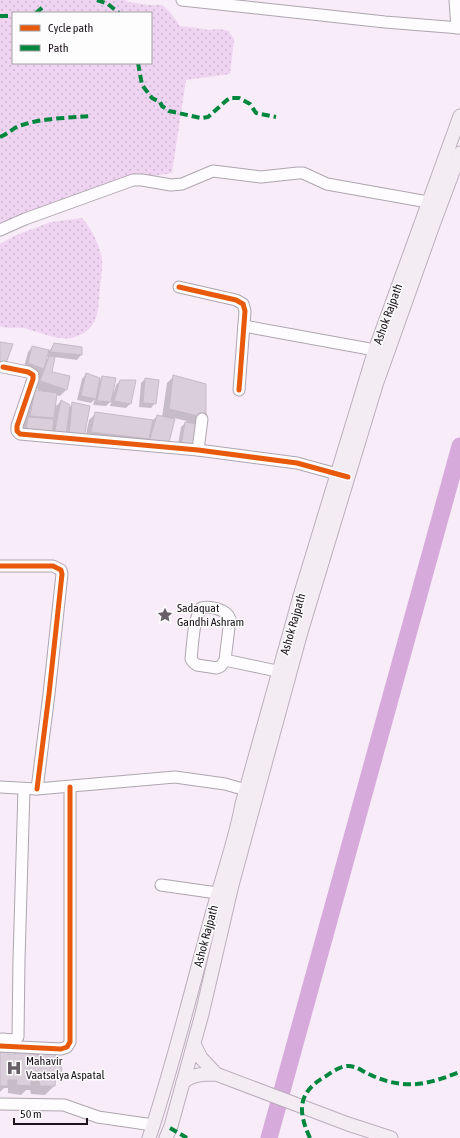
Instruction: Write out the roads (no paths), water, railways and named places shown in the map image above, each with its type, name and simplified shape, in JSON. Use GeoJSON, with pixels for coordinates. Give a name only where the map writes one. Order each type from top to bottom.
{"type":"FeatureCollection","features":[{"type":"Feature","properties":{"kind":"main road","name":"Ashok Rajpath"},"geometry":{"type":"LineString","coordinates":[[166,1138],[171,1126],[202,1014],[252,792],[284,673],[428,202],[460,116]]}},
{"type":"Feature","properties":{"kind":"main road","name":"Ashok Rajpath"},"geometry":{"type":"LineString","coordinates":[[381,353],[433,225],[460,153]]}},
{"type":"Feature","properties":{"kind":"main road","name":"Ashok Rajpath"},"geometry":{"type":"LineString","coordinates":[[149,1138],[154,1125],[242,804],[252,792]]}},
{"type":"Feature","properties":{"kind":"main road"},"geometry":{"type":"LineString","coordinates":[[194,1044],[201,1058],[216,1074]]}},
{"type":"Feature","properties":{"kind":"main road"},"geometry":{"type":"LineString","coordinates":[[183,1082],[198,1074],[216,1074],[348,1124],[391,1138]]}},
{"type":"Feature","properties":{"kind":"street"},"geometry":{"type":"LineString","coordinates":[[182,0],[386,22],[458,28],[455,0]]}},
{"type":"Feature","properties":{"kind":"street"},"geometry":{"type":"LineString","coordinates":[[0,230],[25,219],[133,180],[171,185],[182,184],[213,172],[261,177],[303,173],[327,184],[428,202]]}},
{"type":"Feature","properties":{"kind":"street"},"geometry":{"type":"LineString","coordinates":[[179,287],[241,302],[243,304],[245,311],[239,390]]}},
{"type":"Feature","properties":{"kind":"street"},"geometry":{"type":"LineString","coordinates":[[244,326],[381,353]]}},
{"type":"Feature","properties":{"kind":"street"},"geometry":{"type":"LineString","coordinates":[[3,367],[28,372],[33,375],[17,426],[17,431],[20,434],[198,450],[297,463],[343,476]]}},
{"type":"Feature","properties":{"kind":"street"},"geometry":{"type":"LineString","coordinates":[[198,450],[202,419]]}},
{"type":"Feature","properties":{"kind":"street"},"geometry":{"type":"LineString","coordinates":[[0,566],[53,566],[61,570],[62,574],[49,694],[36,790]]}},
{"type":"Feature","properties":{"kind":"street"},"geometry":{"type":"LineString","coordinates":[[205,607],[216,609],[229,614],[230,619],[225,660],[221,666],[217,668],[196,665],[191,659],[194,635],[201,608],[205,607]]}},
{"type":"Feature","properties":{"kind":"street"},"geometry":{"type":"LineString","coordinates":[[225,660],[284,673]]}},
{"type":"Feature","properties":{"kind":"street"},"geometry":{"type":"LineString","coordinates":[[0,787],[36,790],[175,777],[225,784],[252,792]]}},
{"type":"Feature","properties":{"kind":"street"},"geometry":{"type":"LineString","coordinates":[[0,1046],[61,1049],[67,1047],[70,1042],[70,787]]}},
{"type":"Feature","properties":{"kind":"street"},"geometry":{"type":"LineString","coordinates":[[0,1039],[14,1040],[18,1038],[24,789]]}},
{"type":"Feature","properties":{"kind":"street"},"geometry":{"type":"LineString","coordinates":[[161,885],[217,893]]}},
{"type":"Feature","properties":{"kind":"street"},"geometry":{"type":"LineString","coordinates":[[0,1104],[64,1105],[98,1117],[154,1125]]}},
{"type":"Feature","properties":{"kind":"waterway"},"geometry":{"type":"LineString","coordinates":[[269,1138],[460,446]]}},
{"type":"Feature","properties":{"kind":"place","name":"Sadaquat Gandhi Ashram"},"geometry":{"type":"Point","coordinates":[165,615]}},
{"type":"Feature","properties":{"kind":"place","name":"Mahavir Vaatsalya Aspatal"},"geometry":{"type":"Point","coordinates":[14,1068]}}]}
